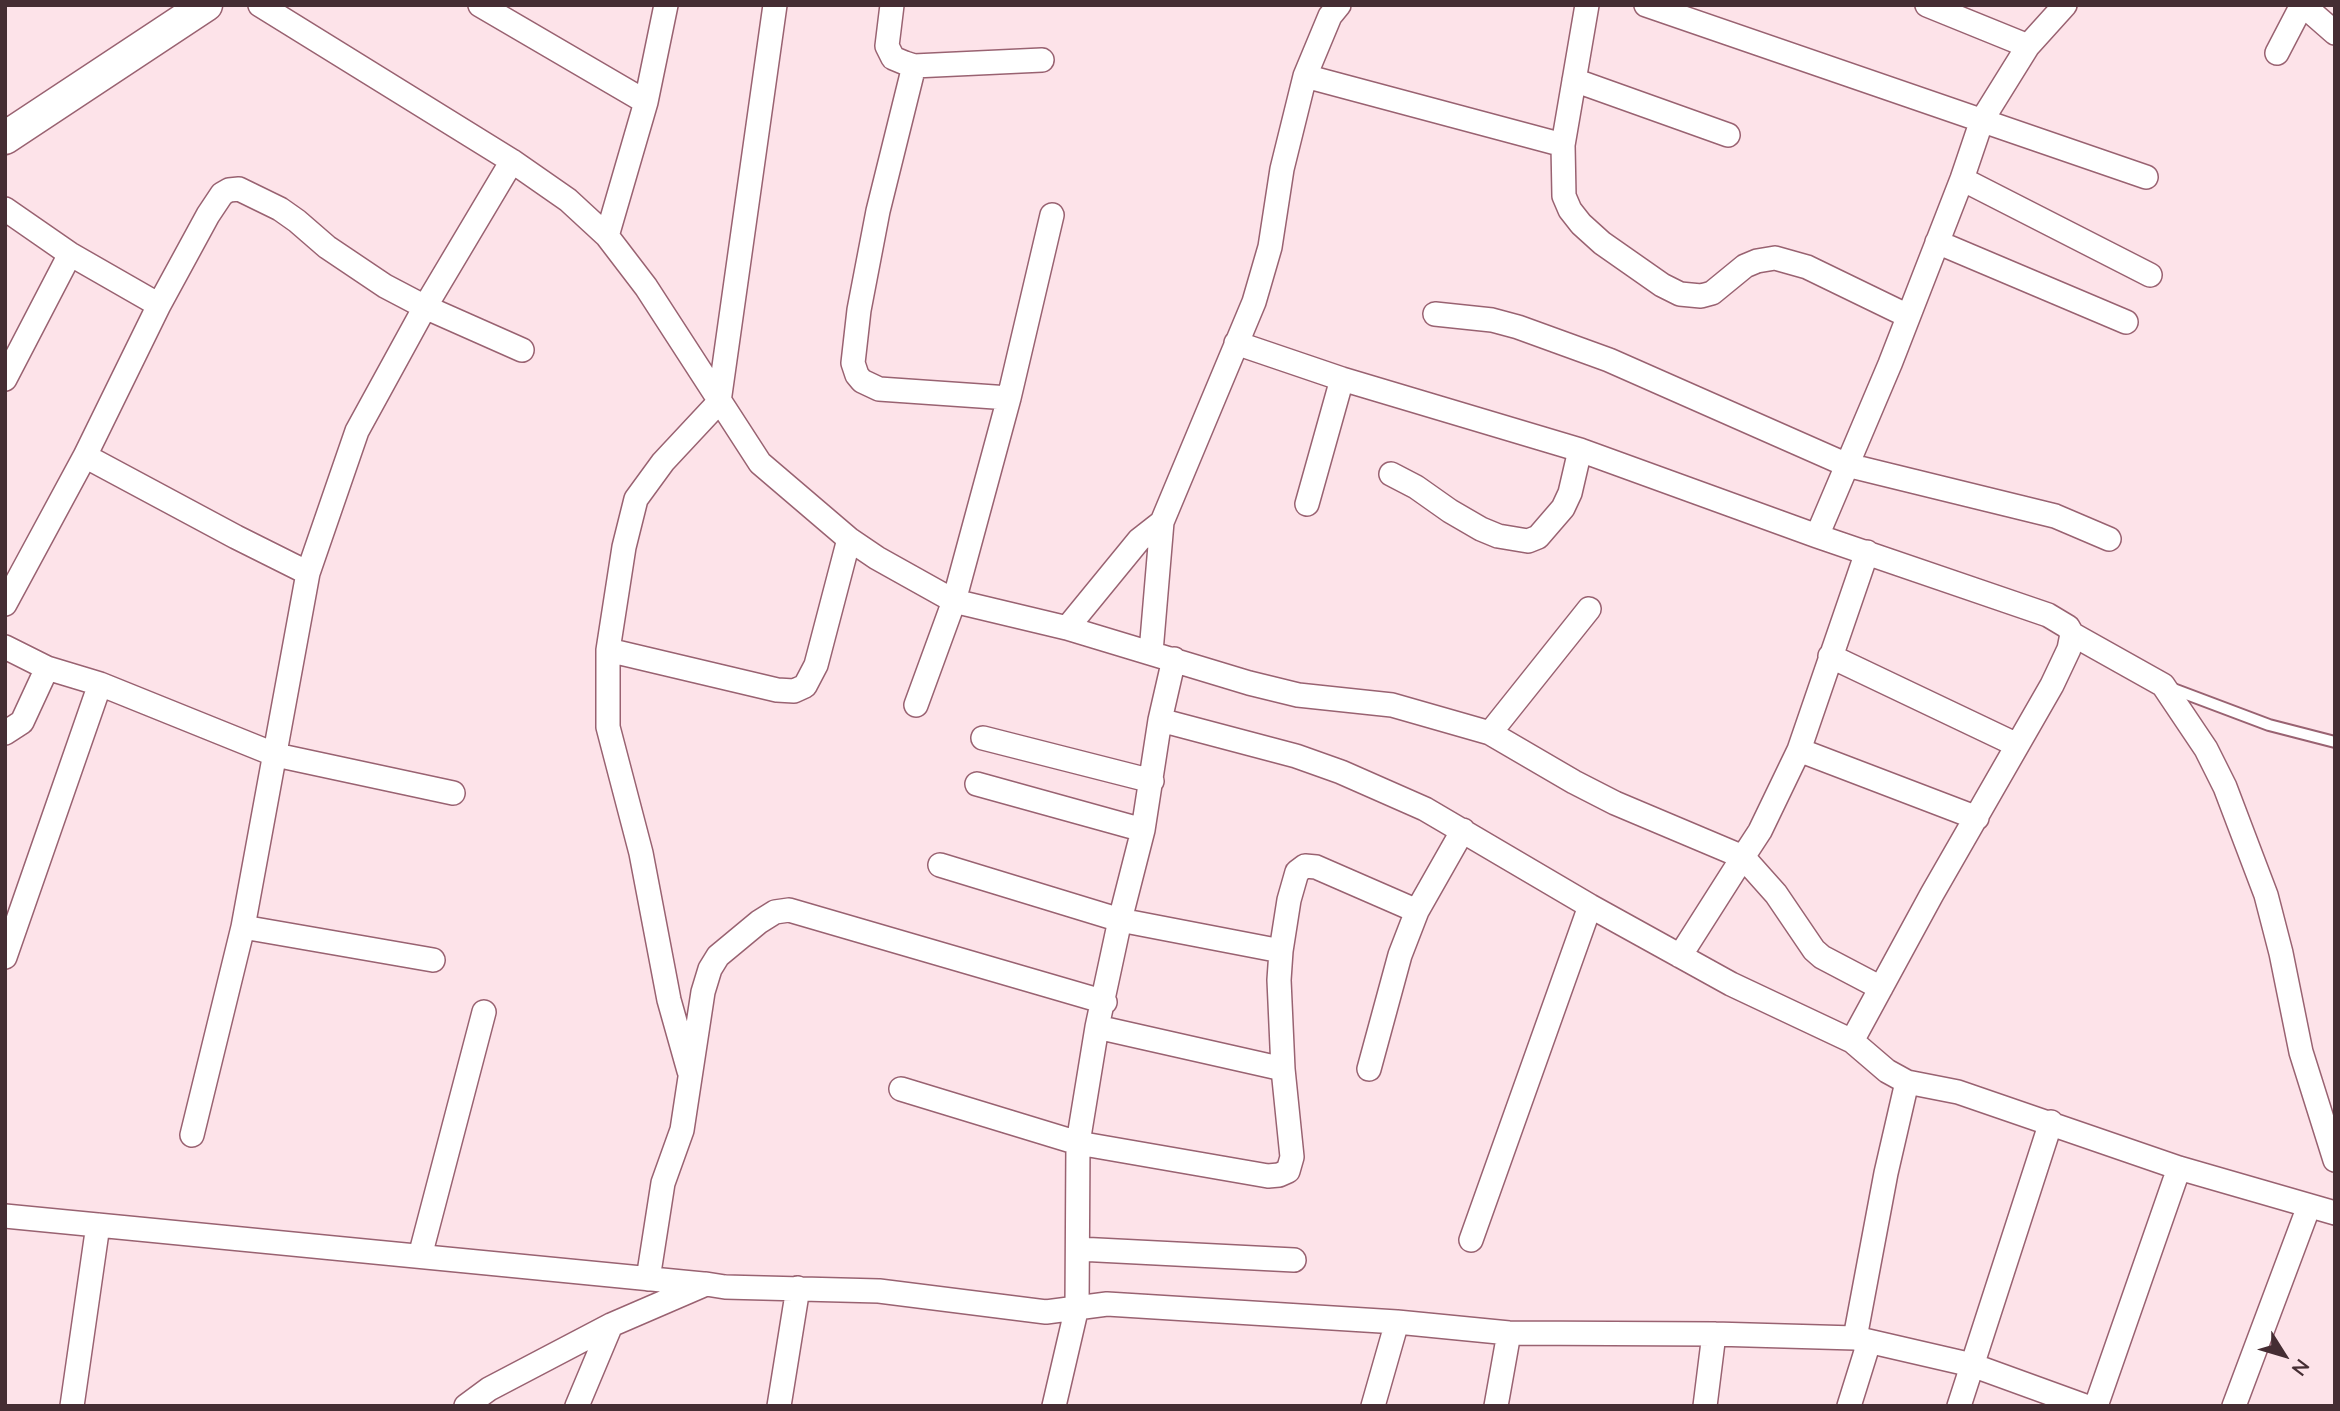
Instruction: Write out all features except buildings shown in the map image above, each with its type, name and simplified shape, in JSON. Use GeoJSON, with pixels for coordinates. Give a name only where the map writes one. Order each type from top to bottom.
{"type":"FeatureCollection","features":[{"type":"Feature","properties":{"kind":"main road"},"geometry":{"type":"LineString","coordinates":[[5,138],[206,5]]}},
{"type":"Feature","properties":{"kind":"street"},"geometry":{"type":"LineString","coordinates":[[260,5],[512,161],[568,200],[607,236],[646,287],[760,463],[849,539],[877,558],[954,601],[1067,628],[1249,683],[1298,695],[1392,705],[1490,733],[1615,803],[1743,857],[1776,894],[1814,950],[1822,957],[1881,988]]}},
{"type":"Feature","properties":{"kind":"street"},"geometry":{"type":"LineString","coordinates":[[480,5],[646,102]]}},
{"type":"Feature","properties":{"kind":"street"},"geometry":{"type":"LineString","coordinates":[[607,236],[646,102],[666,5]]}},
{"type":"Feature","properties":{"kind":"street"},"geometry":{"type":"LineString","coordinates":[[690,1071],[669,1000],[641,853],[608,727],[608,650],[624,547],[636,499],[663,462],[719,402],[775,5]]}},
{"type":"Feature","properties":{"kind":"street"},"geometry":{"type":"LineString","coordinates":[[892,5],[887,46],[893,58],[915,66],[1042,60]]}},
{"type":"Feature","properties":{"kind":"street"},"geometry":{"type":"LineString","coordinates":[[1151,652],[1161,522],[1254,302],[1270,247],[1282,169],[1305,76],[1330,16],[1339,5]]}},
{"type":"Feature","properties":{"kind":"street"},"geometry":{"type":"LineString","coordinates":[[1587,5],[1563,145],[1564,196],[1570,211],[1581,224],[1602,243],[1662,285],[1680,294],[1701,296],[1712,293],[1745,266],[1776,258],[1807,267],[1908,316]]}},
{"type":"Feature","properties":{"kind":"street"},"geometry":{"type":"LineString","coordinates":[[1646,5],[2146,177]]}},
{"type":"Feature","properties":{"kind":"street"},"geometry":{"type":"LineString","coordinates":[[1927,5],[2028,46]]}},
{"type":"Feature","properties":{"kind":"street"},"geometry":{"type":"LineString","coordinates":[[1817,536],[1890,364],[1982,120],[2028,46],[2065,5]]}},
{"type":"Feature","properties":{"kind":"street"},"geometry":{"type":"LineString","coordinates":[[2277,53],[2302,5],[2335,33]]}},
{"type":"Feature","properties":{"kind":"street"},"geometry":{"type":"LineString","coordinates":[[915,66],[878,211],[859,310],[853,363],[857,376],[879,389],[1009,398]]}},
{"type":"Feature","properties":{"kind":"street"},"geometry":{"type":"LineString","coordinates":[[1305,76],[1563,145]]}},
{"type":"Feature","properties":{"kind":"street"},"geometry":{"type":"LineString","coordinates":[[1574,80],[1728,135]]}},
{"type":"Feature","properties":{"kind":"street"},"geometry":{"type":"LineString","coordinates":[[191,1135],[243,927],[308,573],[357,430],[425,307],[512,161]]}},
{"type":"Feature","properties":{"kind":"street"},"geometry":{"type":"LineString","coordinates":[[1962,178],[2150,275]]}},
{"type":"Feature","properties":{"kind":"street"},"geometry":{"type":"LineString","coordinates":[[5,604],[85,456],[159,304],[215,205],[222,194],[229,190],[239,189],[280,209],[350,263],[425,307],[522,350]]}},
{"type":"Feature","properties":{"kind":"street"},"geometry":{"type":"LineString","coordinates":[[5,209],[71,254],[159,304]]}},
{"type":"Feature","properties":{"kind":"street"},"geometry":{"type":"LineString","coordinates":[[916,705],[954,601],[1009,398],[1052,215]]}},
{"type":"Feature","properties":{"kind":"street"},"geometry":{"type":"LineString","coordinates":[[1937,242],[2126,322]]}},
{"type":"Feature","properties":{"kind":"street"},"geometry":{"type":"LineString","coordinates":[[5,379],[71,254]]}},
{"type":"Feature","properties":{"kind":"street"},"geometry":{"type":"LineString","coordinates":[[1434,314],[1492,320],[1518,327],[1609,360],[1847,465],[2055,516],[2109,539]]}},
{"type":"Feature","properties":{"kind":"street"},"geometry":{"type":"LineString","coordinates":[[1236,344],[1342,379],[1580,450],[1817,536],[2048,615],[2068,627],[2072,634],[2163,685],[2206,749],[2225,787],[2266,895],[2301,1052],[2335,1160]]}},
{"type":"Feature","properties":{"kind":"street"},"geometry":{"type":"LineString","coordinates":[[1307,504],[1342,379]]}},
{"type":"Feature","properties":{"kind":"street"},"geometry":{"type":"LineString","coordinates":[[1391,474],[1481,529],[1498,536],[1528,541],[1538,537],[1563,508],[1570,493],[1580,450]]}},
{"type":"Feature","properties":{"kind":"street"},"geometry":{"type":"LineString","coordinates":[[85,456],[308,573]]}},
{"type":"Feature","properties":{"kind":"street"},"geometry":{"type":"LineString","coordinates":[[1067,628],[1139,540],[1161,522]]}},
{"type":"Feature","properties":{"kind":"street"},"geometry":{"type":"LineString","coordinates":[[608,650],[777,690],[794,691],[805,686],[816,664],[849,539]]}},
{"type":"Feature","properties":{"kind":"street"},"geometry":{"type":"LineString","coordinates":[[1680,956],[1760,831],[1799,750],[1867,552]]}},
{"type":"Feature","properties":{"kind":"street"},"geometry":{"type":"LineString","coordinates":[[1490,733],[1589,609]]}},
{"type":"Feature","properties":{"kind":"street"},"geometry":{"type":"LineString","coordinates":[[1852,1041],[1932,894],[2052,685],[2069,649],[2072,634]]}},
{"type":"Feature","properties":{"kind":"street"},"geometry":{"type":"LineString","coordinates":[[5,648],[47,668],[100,684],[276,755],[453,793]]}},
{"type":"Feature","properties":{"kind":"street"},"geometry":{"type":"LineString","coordinates":[[1830,656],[2017,745]]}},
{"type":"Feature","properties":{"kind":"street"},"geometry":{"type":"LineString","coordinates":[[1054,1406],[1077,1307],[1078,1143],[1097,1027],[1105,1002],[1143,830],[1160,720],[1174,659]]}},
{"type":"Feature","properties":{"kind":"street"},"geometry":{"type":"LineString","coordinates":[[5,733],[22,722],[47,668]]}},
{"type":"Feature","properties":{"kind":"street"},"geometry":{"type":"LineString","coordinates":[[5,957],[100,684]]}},
{"type":"Feature","properties":{"kind":"street"},"geometry":{"type":"LineString","coordinates":[[1160,720],[1296,756],[1341,772],[1424,809],[1731,984],[1852,1041],[1877,1063],[1907,1082],[1958,1092],[2179,1168],[2335,1213]]}},
{"type":"Feature","properties":{"kind":"street"},"geometry":{"type":"LineString","coordinates":[[983,738],[1152,781]]}},
{"type":"Feature","properties":{"kind":"street"},"geometry":{"type":"LineString","coordinates":[[1799,750],[1977,818]]}},
{"type":"Feature","properties":{"kind":"street"},"geometry":{"type":"LineString","coordinates":[[977,784],[1143,830]]}},
{"type":"Feature","properties":{"kind":"street"},"geometry":{"type":"LineString","coordinates":[[1369,1069],[1400,955],[1417,911],[1463,830]]}},
{"type":"Feature","properties":{"kind":"street"},"geometry":{"type":"LineString","coordinates":[[940,865],[1121,920],[1281,951]]}},
{"type":"Feature","properties":{"kind":"street"},"geometry":{"type":"LineString","coordinates":[[901,1089],[1078,1143],[1268,1176],[1285,1173],[1292,1157],[1283,1069],[1279,980],[1289,900],[1297,873],[1305,866],[1316,867],[1417,911]]}},
{"type":"Feature","properties":{"kind":"street"},"geometry":{"type":"LineString","coordinates":[[1472,1240],[1590,906]]}},
{"type":"Feature","properties":{"kind":"street"},"geometry":{"type":"LineString","coordinates":[[648,1279],[663,1183],[682,1130],[700,1007],[710,969],[718,956],[737,939],[775,912],[789,911],[813,916],[1105,1002]]}},
{"type":"Feature","properties":{"kind":"street"},"geometry":{"type":"LineString","coordinates":[[243,927],[433,960]]}},
{"type":"Feature","properties":{"kind":"street"},"geometry":{"type":"LineString","coordinates":[[420,1256],[484,1012]]}},
{"type":"Feature","properties":{"kind":"street"},"geometry":{"type":"LineString","coordinates":[[1097,1027],[1283,1069]]}},
{"type":"Feature","properties":{"kind":"street"},"geometry":{"type":"LineString","coordinates":[[1849,1406],[1862,1340],[1886,1173],[1907,1082]]}},
{"type":"Feature","properties":{"kind":"street"},"geometry":{"type":"LineString","coordinates":[[1959,1406],[2051,1122]]}},
{"type":"Feature","properties":{"kind":"street"},"geometry":{"type":"LineString","coordinates":[[2096,1406],[2179,1168]]}},
{"type":"Feature","properties":{"kind":"street"},"geometry":{"type":"LineString","coordinates":[[2234,1406],[2309,1206]]}},
{"type":"Feature","properties":{"kind":"street"},"geometry":{"type":"LineString","coordinates":[[5,1216],[725,1287],[879,1291],[1046,1312],[1107,1304],[1397,1322],[1508,1332],[1714,1334],[1862,1340],[1972,1365],[2085,1406]]}},
{"type":"Feature","properties":{"kind":"street"},"geometry":{"type":"LineString","coordinates":[[72,1406],[98,1225]]}},
{"type":"Feature","properties":{"kind":"street"},"geometry":{"type":"LineString","coordinates":[[1078,1249],[1294,1260]]}},
{"type":"Feature","properties":{"kind":"street"},"geometry":{"type":"LineString","coordinates":[[466,1406],[489,1390],[611,1325],[706,1284]]}},
{"type":"Feature","properties":{"kind":"street"},"geometry":{"type":"LineString","coordinates":[[779,1406],[798,1288]]}},
{"type":"Feature","properties":{"kind":"street"},"geometry":{"type":"LineString","coordinates":[[1373,1406],[1397,1322]]}},
{"type":"Feature","properties":{"kind":"street"},"geometry":{"type":"LineString","coordinates":[[577,1406],[611,1325]]}},
{"type":"Feature","properties":{"kind":"street"},"geometry":{"type":"LineString","coordinates":[[1496,1406],[1508,1332]]}},
{"type":"Feature","properties":{"kind":"street"},"geometry":{"type":"LineString","coordinates":[[1705,1406],[1714,1334]]}},
{"type":"Feature","properties":{"kind":"lane"},"geometry":{"type":"LineString","coordinates":[[2163,685],[2269,725],[2335,742]]}}]}
